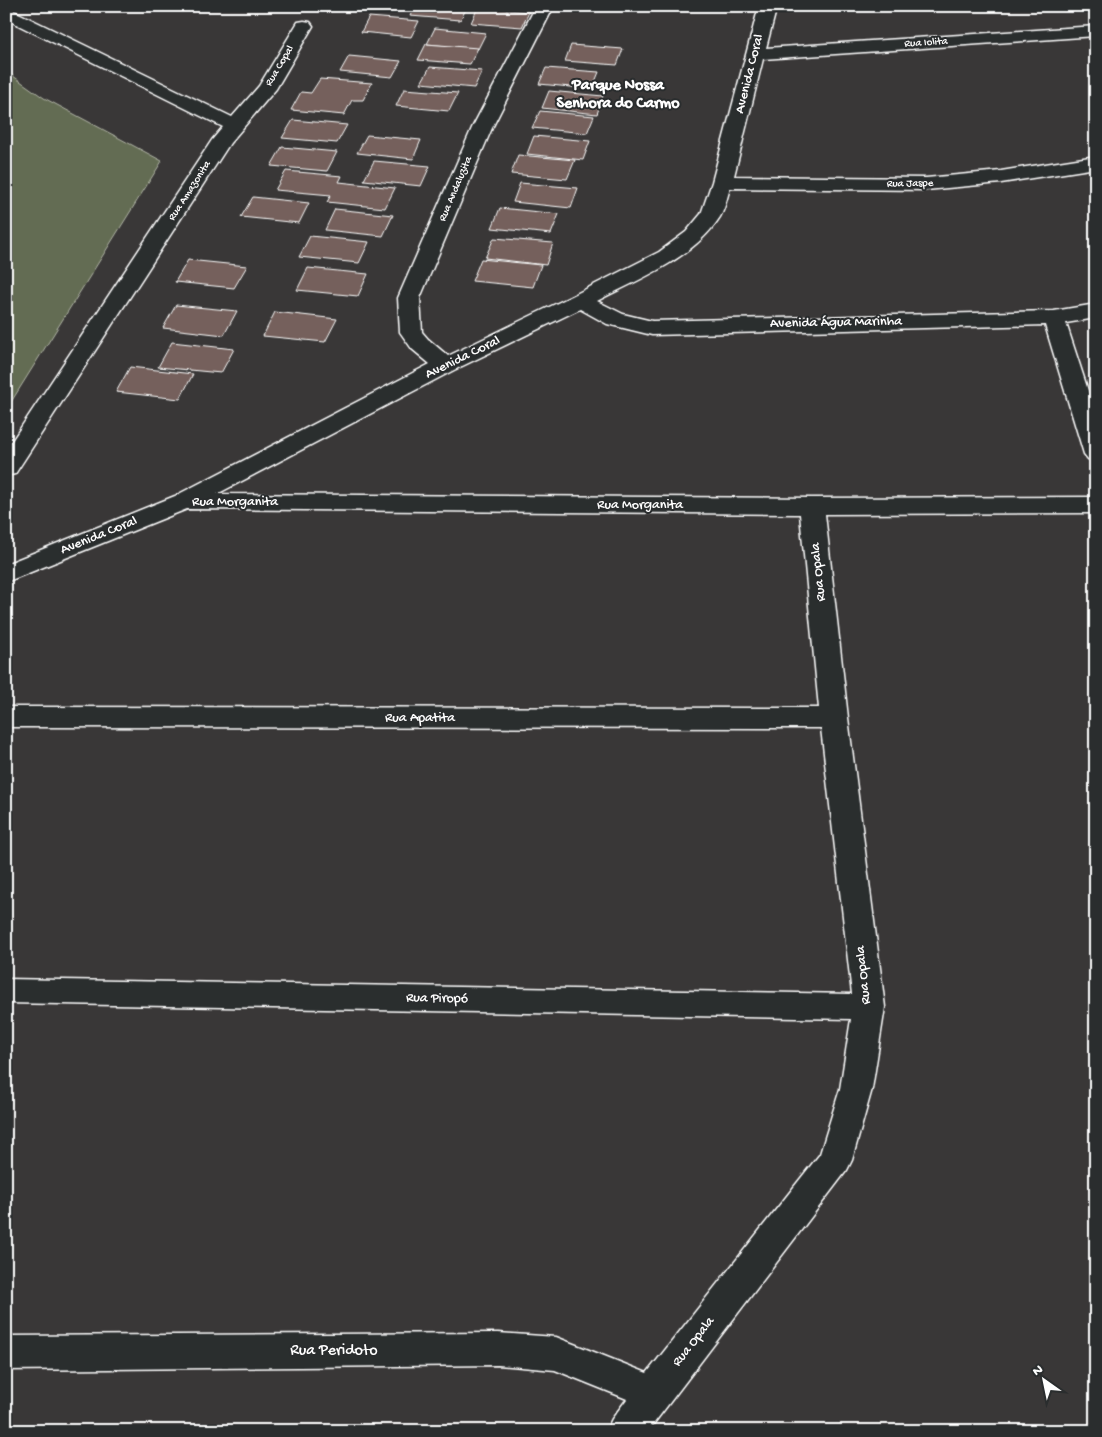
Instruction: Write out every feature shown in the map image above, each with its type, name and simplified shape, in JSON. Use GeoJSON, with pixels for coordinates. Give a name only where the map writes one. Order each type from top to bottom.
{"type":"FeatureCollection","features":[{"type":"Feature","properties":{"kind":"street","name":"Rua Andaluzita"},"geometry":{"type":"LineString","coordinates":[[446,365],[414,339],[408,320],[409,298],[482,128],[545,6]]}},
{"type":"Feature","properties":{"kind":"street","name":"Avenida Coral"},"geometry":{"type":"LineString","coordinates":[[6,574],[184,501],[446,365],[580,301],[666,256],[693,236],[712,215],[768,6]]}},
{"type":"Feature","properties":{"kind":"street"},"geometry":{"type":"LineString","coordinates":[[6,12],[234,125]]}},
{"type":"Feature","properties":{"kind":"street","name":"Rua Copal"},"geometry":{"type":"LineString","coordinates":[[234,125],[267,89],[304,26]]}},
{"type":"Feature","properties":{"kind":"street","name":"Rua Iolita"},"geometry":{"type":"LineString","coordinates":[[756,54],[1096,31]]}},
{"type":"Feature","properties":{"kind":"street","name":"Rua Amazonita"},"geometry":{"type":"LineString","coordinates":[[6,469],[234,125]]}},
{"type":"Feature","properties":{"kind":"street","name":"Rua Jaspe"},"geometry":{"type":"LineString","coordinates":[[722,182],[926,184],[1002,177],[1096,162]]}},
{"type":"Feature","properties":{"kind":"street","name":"Avenida Água Marinha"},"geometry":{"type":"LineString","coordinates":[[580,301],[615,318],[652,328],[1054,318],[1096,311]]}},
{"type":"Feature","properties":{"kind":"street"},"geometry":{"type":"LineString","coordinates":[[1054,318],[1096,454]]}},
{"type":"Feature","properties":{"kind":"street","name":"Rua Morganita"},"geometry":{"type":"LineString","coordinates":[[184,501],[812,506],[1096,505]]}},
{"type":"Feature","properties":{"kind":"street","name":"Rua Opala"},"geometry":{"type":"LineString","coordinates":[[625,1431],[834,1160],[856,1089],[869,1007],[834,718],[812,506]]}},
{"type":"Feature","properties":{"kind":"street","name":"Rua Apatita"},"geometry":{"type":"LineString","coordinates":[[6,717],[834,718]]}},
{"type":"Feature","properties":{"kind":"street","name":"Rua Piropó"},"geometry":{"type":"LineString","coordinates":[[6,991],[869,1007]]}},
{"type":"Feature","properties":{"kind":"street","name":"Rua Peridoto"},"geometry":{"type":"LineString","coordinates":[[6,1353],[498,1349],[556,1354],[654,1393]]}},
{"type":"Feature","properties":{"kind":"green space"},"geometry":{"type":"Polygon","coordinates":[[[6,71],[44,98],[162,161],[6,410],[6,71]]]}},
{"type":"Feature","properties":{"kind":"building"},"geometry":{"type":"Polygon","coordinates":[[[415,6],[468,6],[460,20],[410,16],[415,6]]]}},
{"type":"Feature","properties":{"kind":"building"},"geometry":{"type":"Polygon","coordinates":[[[478,7],[529,12],[522,27],[471,23],[478,7]]]}},
{"type":"Feature","properties":{"kind":"building"},"geometry":{"type":"Polygon","coordinates":[[[369,17],[419,21],[411,37],[361,32],[369,17]]]}},
{"type":"Feature","properties":{"kind":"building"},"geometry":{"type":"Polygon","coordinates":[[[435,28],[486,33],[478,49],[427,44],[435,28]]]}},
{"type":"Feature","properties":{"kind":"building"},"geometry":{"type":"Polygon","coordinates":[[[426,44],[478,48],[470,64],[418,60],[426,44]]]}},
{"type":"Feature","properties":{"kind":"building"},"geometry":{"type":"Polygon","coordinates":[[[571,45],[623,49],[617,65],[565,61],[571,45]]]}},
{"type":"Feature","properties":{"kind":"building"},"geometry":{"type":"Polygon","coordinates":[[[349,56],[401,61],[392,77],[340,72],[349,56]]]}},
{"type":"Feature","properties":{"kind":"building"},"geometry":{"type":"Polygon","coordinates":[[[430,67],[482,71],[474,88],[421,83],[430,67]]]}},
{"type":"Feature","properties":{"kind":"building"},"geometry":{"type":"Polygon","coordinates":[[[546,68],[599,72],[592,89],[539,84],[546,68]]]}},
{"type":"Feature","properties":{"kind":"building"},"geometry":{"type":"Polygon","coordinates":[[[320,79],[372,83],[363,100],[352,100],[344,115],[291,110],[301,92],[311,93],[320,79]]]}},
{"type":"Feature","properties":{"kind":"building"},"geometry":{"type":"Polygon","coordinates":[[[404,89],[458,93],[449,111],[396,106],[404,89]]]}},
{"type":"Feature","properties":{"kind":"building"},"geometry":{"type":"Polygon","coordinates":[[[549,91],[603,96],[597,114],[542,108],[549,91]]]}},
{"type":"Feature","properties":{"kind":"building"},"geometry":{"type":"Polygon","coordinates":[[[540,111],[594,116],[587,133],[532,128],[540,111]]]}},
{"type":"Feature","properties":{"kind":"building"},"geometry":{"type":"Polygon","coordinates":[[[293,120],[347,125],[337,143],[282,138],[293,120]]]}},
{"type":"Feature","properties":{"kind":"building"},"geometry":{"type":"Polygon","coordinates":[[[367,135],[421,140],[413,159],[357,153],[367,135]]]}},
{"type":"Feature","properties":{"kind":"building"},"geometry":{"type":"Polygon","coordinates":[[[534,136],[590,141],[583,160],[527,154],[534,136]]]}},
{"type":"Feature","properties":{"kind":"building"},"geometry":{"type":"Polygon","coordinates":[[[282,147],[337,152],[327,171],[271,166],[282,147]]]}},
{"type":"Feature","properties":{"kind":"building"},"geometry":{"type":"Polygon","coordinates":[[[518,155],[575,160],[567,179],[511,174],[518,155]]]}},
{"type":"Feature","properties":{"kind":"building"},"geometry":{"type":"Polygon","coordinates":[[[374,161],[430,166],[421,186],[364,180],[374,161]]]}},
{"type":"Feature","properties":{"kind":"building"},"geometry":{"type":"Polygon","coordinates":[[[286,171],[342,176],[339,182],[395,188],[385,208],[327,202],[331,195],[275,190],[286,171]]]}},
{"type":"Feature","properties":{"kind":"building"},"geometry":{"type":"Polygon","coordinates":[[[520,183],[578,188],[571,208],[513,202],[520,183]]]}},
{"type":"Feature","properties":{"kind":"building"},"geometry":{"type":"Polygon","coordinates":[[[253,197],[309,203],[299,223],[241,217],[253,197]]]}},
{"type":"Feature","properties":{"kind":"building"},"geometry":{"type":"Polygon","coordinates":[[[500,208],[559,214],[551,234],[492,228],[500,208]]]}},
{"type":"Feature","properties":{"kind":"building"},"geometry":{"type":"Polygon","coordinates":[[[335,209],[393,215],[383,236],[325,230],[335,209]]]}},
{"type":"Feature","properties":{"kind":"building"},"geometry":{"type":"Polygon","coordinates":[[[310,236],[369,242],[359,263],[299,257],[310,236]]]}},
{"type":"Feature","properties":{"kind":"building"},"geometry":{"type":"Polygon","coordinates":[[[494,238],[553,243],[546,265],[485,258],[494,238]]]}},
{"type":"Feature","properties":{"kind":"building"},"geometry":{"type":"Polygon","coordinates":[[[481,259],[541,265],[533,287],[472,281],[481,259]]]}},
{"type":"Feature","properties":{"kind":"building"},"geometry":{"type":"Polygon","coordinates":[[[188,260],[247,266],[234,288],[175,282],[188,260]]]}},
{"type":"Feature","properties":{"kind":"building"},"geometry":{"type":"Polygon","coordinates":[[[308,268],[368,274],[358,296],[297,290],[308,268]]]}},
{"type":"Feature","properties":{"kind":"building"},"geometry":{"type":"Polygon","coordinates":[[[176,305],[237,311],[224,335],[163,328],[176,305]]]}},
{"type":"Feature","properties":{"kind":"building"},"geometry":{"type":"Polygon","coordinates":[[[275,312],[337,319],[325,342],[263,336],[275,312]]]}},
{"type":"Feature","properties":{"kind":"building"},"geometry":{"type":"Polygon","coordinates":[[[172,342],[234,349],[221,373],[158,367],[172,342]]]}},
{"type":"Feature","properties":{"kind":"building"},"geometry":{"type":"Polygon","coordinates":[[[130,367],[193,374],[180,399],[116,392],[130,367]]]}},
{"type":"Feature","properties":{"kind":"district","name":"Parque Nossa Senhora do Carmo"},"geometry":{"type":"Point","coordinates":[618,95]}}]}
